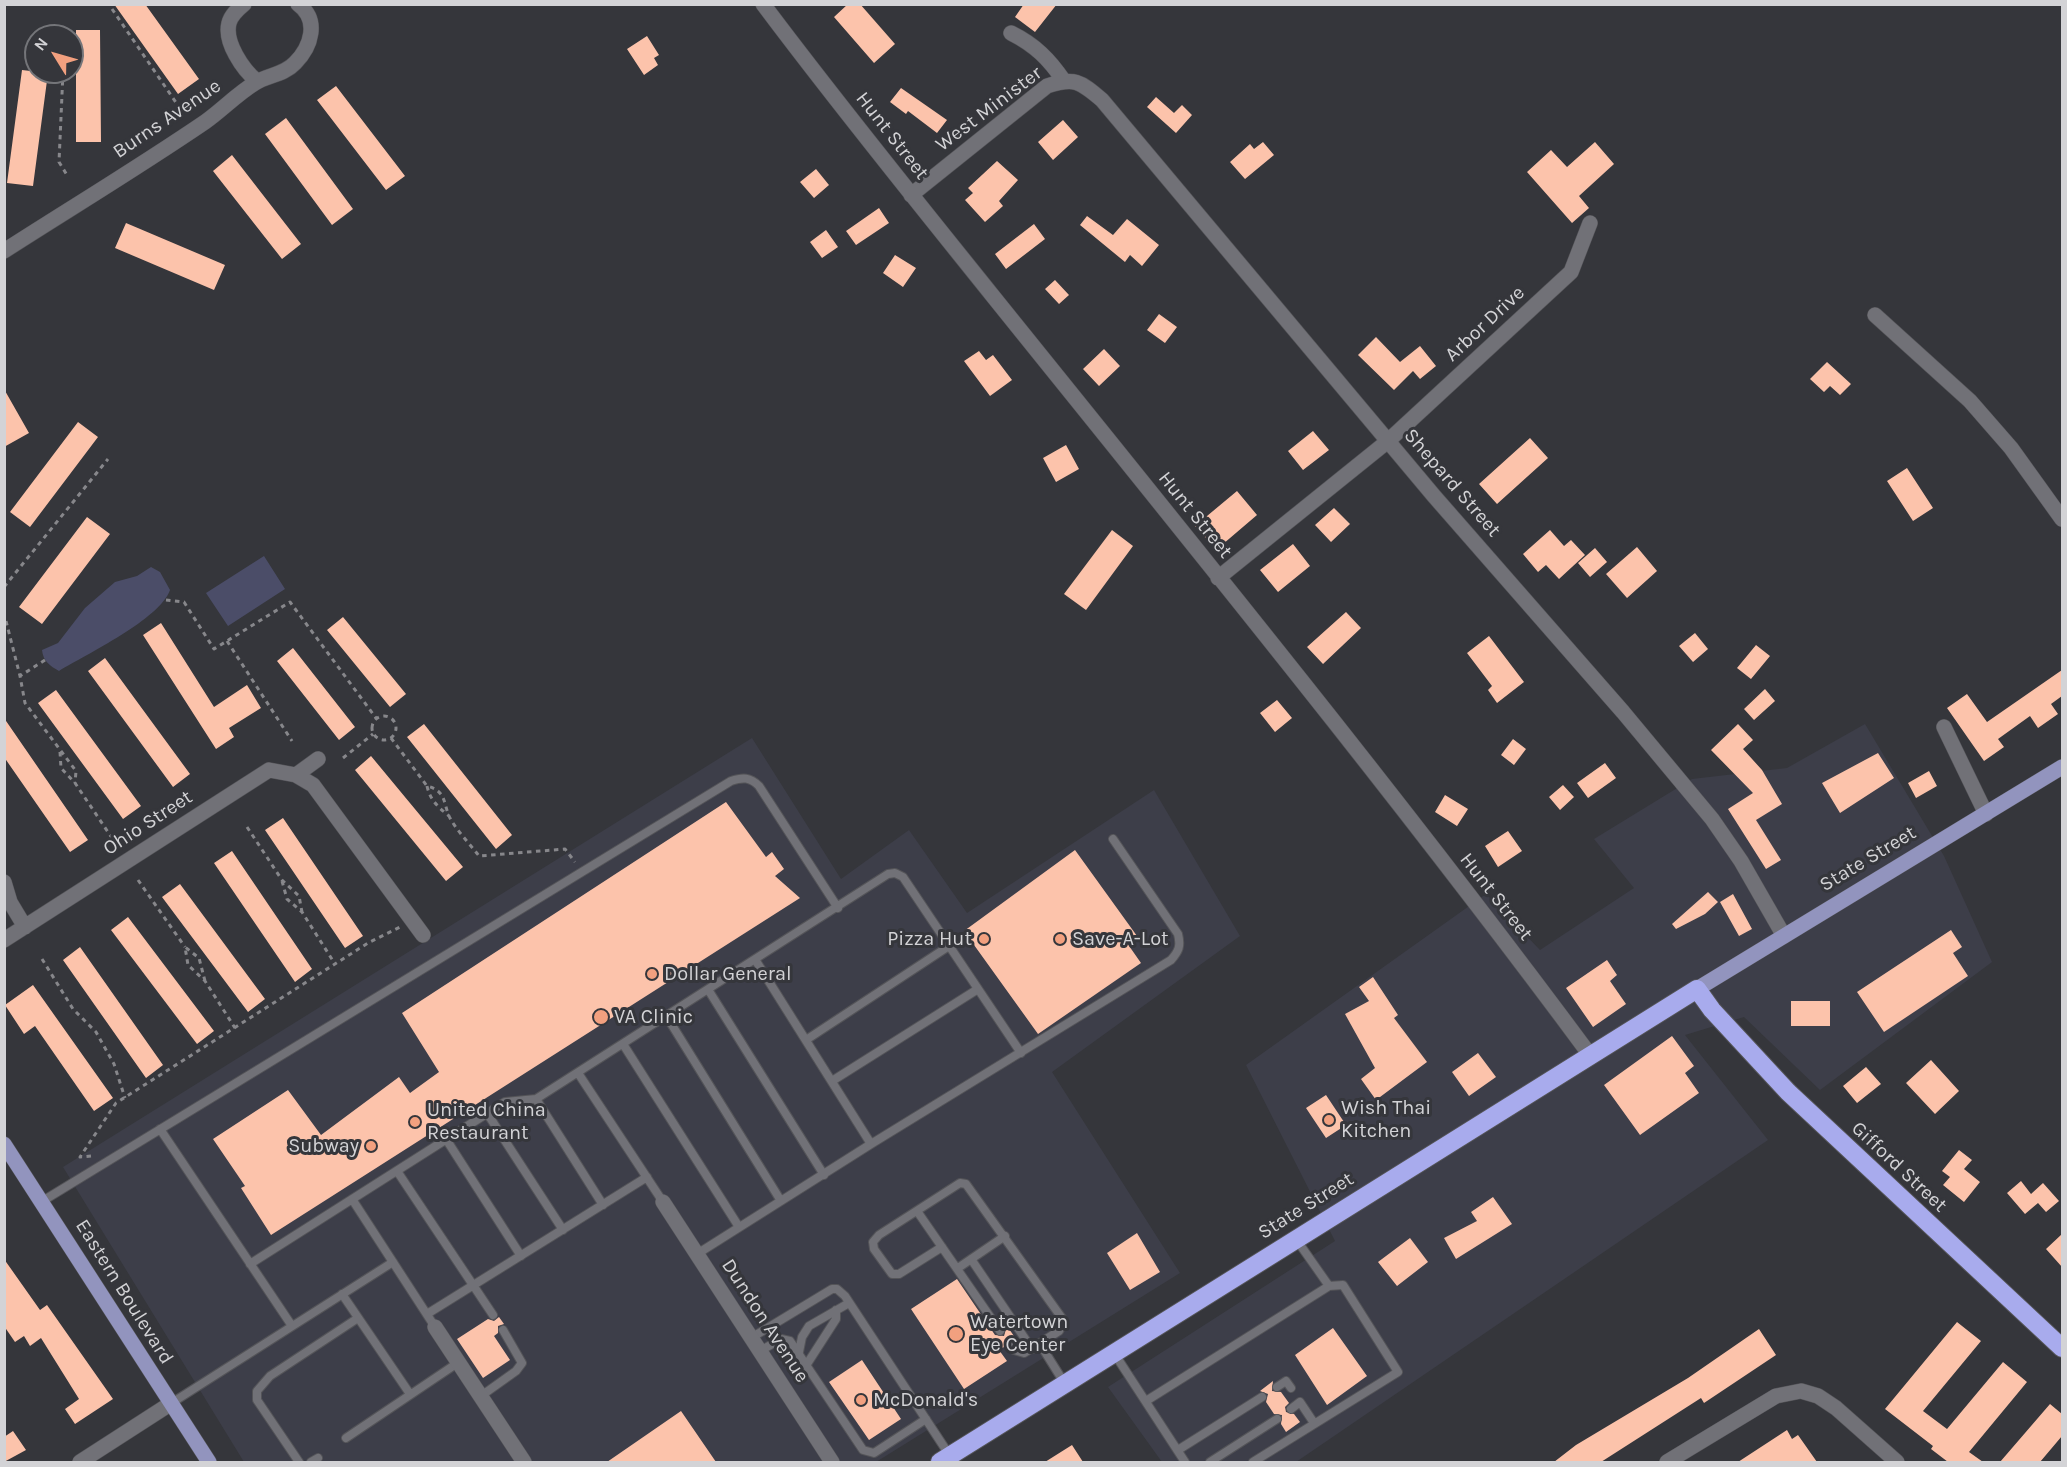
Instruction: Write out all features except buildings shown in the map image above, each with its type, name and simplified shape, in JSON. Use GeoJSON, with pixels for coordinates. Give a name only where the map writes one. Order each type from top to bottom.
{"type":"FeatureCollection","features":[{"type":"Feature","properties":{"kind":"highway","name":"State Street"},"geometry":{"type":"LineString","coordinates":[[945,1459],[1697,989]]}},
{"type":"Feature","properties":{"kind":"highway","name":"Gifford Street"},"geometry":{"type":"LineString","coordinates":[[1697,989],[1712,1010],[1788,1092],[2062,1348]]}},
{"type":"Feature","properties":{"kind":"main road","name":"State Street"},"geometry":{"type":"LineString","coordinates":[[1697,989],[2062,767]]}},
{"type":"Feature","properties":{"kind":"main road","name":"Eastern Boulevard"},"geometry":{"type":"LineString","coordinates":[[4,1144],[209,1462]]}},
{"type":"Feature","properties":{"kind":"street","name":"Burns Avenue"},"geometry":{"type":"LineString","coordinates":[[4,251],[207,121],[257,81],[282,73],[295,64],[307,47],[312,29],[307,14],[298,4]]}},
{"type":"Feature","properties":{"kind":"street","name":"Hunt Street"},"geometry":{"type":"LineString","coordinates":[[763,4],[911,195],[1218,578],[1525,968],[1590,1055]]}},
{"type":"Feature","properties":{"kind":"street"},"geometry":{"type":"LineString","coordinates":[[240,8],[229,22],[229,33],[238,57],[257,81]]}},
{"type":"Feature","properties":{"kind":"street"},"geometry":{"type":"LineString","coordinates":[[1011,33],[1028,41],[1047,56],[1064,81]]}},
{"type":"Feature","properties":{"kind":"street","name":"West Minister"},"geometry":{"type":"LineString","coordinates":[[911,195],[1047,86],[1064,81]]}},
{"type":"Feature","properties":{"kind":"street","name":"Shepard Street"},"geometry":{"type":"LineString","coordinates":[[1064,81],[1084,84],[1102,100],[1388,441],[1623,712],[1712,819],[1741,861],[1784,936]]}},
{"type":"Feature","properties":{"kind":"street","name":"Arbor Drive"},"geometry":{"type":"LineString","coordinates":[[1218,578],[1388,441],[1571,272],[1590,223]]}},
{"type":"Feature","properties":{"kind":"street"},"geometry":{"type":"LineString","coordinates":[[1875,315],[1970,400],[2011,448],[2062,519]]}},
{"type":"Feature","properties":{"kind":"street"},"geometry":{"type":"LineString","coordinates":[[1944,727],[1986,814]]}},
{"type":"Feature","properties":{"kind":"street"},"geometry":{"type":"LineString","coordinates":[[318,759],[296,775],[313,785],[423,935]]}},
{"type":"Feature","properties":{"kind":"street","name":"Ohio Street"},"geometry":{"type":"LineString","coordinates":[[4,940],[269,770],[296,775]]}},
{"type":"Feature","properties":{"kind":"street"},"geometry":{"type":"LineString","coordinates":[[4,882],[10,903],[25,927]]}},
{"type":"Feature","properties":{"kind":"street","name":"Dundon Avenue"},"geometry":{"type":"LineString","coordinates":[[663,1202],[832,1462]]}},
{"type":"Feature","properties":{"kind":"street"},"geometry":{"type":"LineString","coordinates":[[431,1321],[524,1462]]}},
{"type":"Feature","properties":{"kind":"street"},"geometry":{"type":"LineString","coordinates":[[1667,1462],[1776,1396],[1801,1391],[1818,1396],[1836,1408],[1897,1462]]}},
{"type":"Feature","properties":{"kind":"street"},"geometry":{"type":"LineString","coordinates":[[80,1462],[170,1404]]}},
{"type":"Feature","properties":{"kind":"lane"},"geometry":{"type":"LineString","coordinates":[[41,1202],[731,780],[742,777],[752,779],[759,786],[838,908]]}},
{"type":"Feature","properties":{"kind":"lane"},"geometry":{"type":"LineString","coordinates":[[697,1254],[1171,960],[1178,952],[1180,944],[1178,934],[1113,839]]}},
{"type":"Feature","properties":{"kind":"lane"},"geometry":{"type":"LineString","coordinates":[[250,1264],[505,1102],[536,1099],[756,961],[888,874],[895,873],[903,877],[1021,1053]]}},
{"type":"Feature","properties":{"kind":"lane"},"geometry":{"type":"LineString","coordinates":[[806,1040],[949,946]]}},
{"type":"Feature","properties":{"kind":"lane"},"geometry":{"type":"LineString","coordinates":[[756,961],[871,1144]]}},
{"type":"Feature","properties":{"kind":"lane"},"geometry":{"type":"LineString","coordinates":[[832,1081],[978,989]]}},
{"type":"Feature","properties":{"kind":"lane"},"geometry":{"type":"LineString","coordinates":[[709,991],[824,1175]]}},
{"type":"Feature","properties":{"kind":"lane"},"geometry":{"type":"LineString","coordinates":[[667,1017],[781,1201]]}},
{"type":"Feature","properties":{"kind":"lane"},"geometry":{"type":"LineString","coordinates":[[623,1044],[739,1227]]}},
{"type":"Feature","properties":{"kind":"lane"},"geometry":{"type":"LineString","coordinates":[[578,1073],[663,1202]]}},
{"type":"Feature","properties":{"kind":"lane"},"geometry":{"type":"LineString","coordinates":[[536,1099],[603,1205]]}},
{"type":"Feature","properties":{"kind":"lane"},"geometry":{"type":"LineString","coordinates":[[487,1113],[563,1230]]}},
{"type":"Feature","properties":{"kind":"lane"},"geometry":{"type":"LineString","coordinates":[[160,1129],[292,1326]]}},
{"type":"Feature","properties":{"kind":"lane"},"geometry":{"type":"LineString","coordinates":[[446,1139],[521,1256]]}},
{"type":"Feature","properties":{"kind":"lane"},"geometry":{"type":"LineString","coordinates":[[397,1171],[492,1315]]}},
{"type":"Feature","properties":{"kind":"lane"},"geometry":{"type":"LineString","coordinates":[[352,1200],[431,1321],[472,1286],[647,1177]]}},
{"type":"Feature","properties":{"kind":"lane"},"geometry":{"type":"LineString","coordinates":[[942,1246],[899,1274],[887,1269],[874,1249],[873,1242],[879,1235],[960,1183],[966,1184],[1064,1321],[1059,1331],[1036,1347],[1019,1353],[1009,1344]]}},
{"type":"Feature","properties":{"kind":"lane"},"geometry":{"type":"LineString","coordinates":[[917,1211],[1000,1331]]}},
{"type":"Feature","properties":{"kind":"lane"},"geometry":{"type":"LineString","coordinates":[[958,1268],[1005,1236]]}},
{"type":"Feature","properties":{"kind":"lane"},"geometry":{"type":"LineString","coordinates":[[1296,1239],[1329,1286]]}},
{"type":"Feature","properties":{"kind":"lane"},"geometry":{"type":"LineString","coordinates":[[971,1259],[1065,1384]]}},
{"type":"Feature","properties":{"kind":"lane"},"geometry":{"type":"LineString","coordinates":[[170,1404],[393,1262]]}},
{"type":"Feature","properties":{"kind":"lane"},"geometry":{"type":"LineString","coordinates":[[1146,1401],[1329,1286],[1343,1285],[1398,1372],[1253,1462]]}},
{"type":"Feature","properties":{"kind":"lane"},"geometry":{"type":"LineString","coordinates":[[756,1345],[832,1289],[840,1292],[926,1419],[945,1459]]}},
{"type":"Feature","properties":{"kind":"lane"},"geometry":{"type":"LineString","coordinates":[[342,1294],[410,1394]]}},
{"type":"Feature","properties":{"kind":"lane"},"geometry":{"type":"LineString","coordinates":[[799,1352],[802,1337],[809,1326],[849,1303]]}},
{"type":"Feature","properties":{"kind":"lane"},"geometry":{"type":"LineString","coordinates":[[807,1364],[836,1319],[836,1310]]}},
{"type":"Feature","properties":{"kind":"lane"},"geometry":{"type":"LineString","coordinates":[[299,1462],[257,1400],[257,1391],[270,1376],[358,1318]]}},
{"type":"Feature","properties":{"kind":"lane"},"geometry":{"type":"LineString","coordinates":[[481,1396],[516,1371],[522,1363],[502,1330]]}},
{"type":"Feature","properties":{"kind":"lane"},"geometry":{"type":"LineString","coordinates":[[756,1345],[781,1339],[790,1341],[863,1450],[868,1453],[874,1453],[926,1419]]}},
{"type":"Feature","properties":{"kind":"lane"},"geometry":{"type":"LineString","coordinates":[[1114,1353],[1185,1462]]}},
{"type":"Feature","properties":{"kind":"lane"},"geometry":{"type":"LineString","coordinates":[[346,1438],[459,1362]]}},
{"type":"Feature","properties":{"kind":"lane"},"geometry":{"type":"LineString","coordinates":[[1277,1387],[1286,1381],[1291,1388]]}},
{"type":"Feature","properties":{"kind":"lane"},"geometry":{"type":"LineString","coordinates":[[1178,1450],[1263,1397]]}},
{"type":"Feature","properties":{"kind":"lane"},"geometry":{"type":"LineString","coordinates":[[1290,1409],[1299,1400],[1314,1423]]}},
{"type":"Feature","properties":{"kind":"lane"},"geometry":{"type":"LineString","coordinates":[[1210,1462],[1277,1419]]}},
{"type":"Feature","properties":{"kind":"path"},"geometry":{"type":"LineString","coordinates":[[112,9],[177,104]]}},
{"type":"Feature","properties":{"kind":"path"},"geometry":{"type":"LineString","coordinates":[[62,84],[59,162],[67,175]]}},
{"type":"Feature","properties":{"kind":"path"},"geometry":{"type":"LineString","coordinates":[[4,587],[108,459]]}},
{"type":"Feature","properties":{"kind":"path"},"geometry":{"type":"LineString","coordinates":[[166,600],[184,602],[214,649],[290,602],[376,718]]}},
{"type":"Feature","properties":{"kind":"path"},"geometry":{"type":"LineString","coordinates":[[6,621],[25,703],[76,771],[75,783]]}},
{"type":"Feature","properties":{"kind":"path"},"geometry":{"type":"LineString","coordinates":[[227,641],[292,741]]}},
{"type":"Feature","properties":{"kind":"path"},"geometry":{"type":"LineString","coordinates":[[20,676],[45,660]]}},
{"type":"Feature","properties":{"kind":"path"},"geometry":{"type":"LineString","coordinates":[[382,715],[394,720],[396,733],[391,738],[385,741],[373,734],[372,729],[376,718],[382,715]]}},
{"type":"Feature","properties":{"kind":"path"},"geometry":{"type":"LineString","coordinates":[[343,758],[373,734]]}},
{"type":"Feature","properties":{"kind":"path"},"geometry":{"type":"LineString","coordinates":[[391,738],[427,786],[429,795],[436,805],[449,816],[479,856],[565,849],[583,871]]}},
{"type":"Feature","properties":{"kind":"path"},"geometry":{"type":"LineString","coordinates":[[60,752],[61,768],[75,783],[112,838]]}},
{"type":"Feature","properties":{"kind":"path"},"geometry":{"type":"LineString","coordinates":[[427,786],[436,788],[448,805],[449,816]]}},
{"type":"Feature","properties":{"kind":"path"},"geometry":{"type":"LineString","coordinates":[[247,827],[282,880],[299,896],[302,912]]}},
{"type":"Feature","properties":{"kind":"path"},"geometry":{"type":"LineString","coordinates":[[138,880],[185,947],[199,958],[205,981]]}},
{"type":"Feature","properties":{"kind":"path"},"geometry":{"type":"LineString","coordinates":[[282,880],[287,899],[302,912],[335,964]]}},
{"type":"Feature","properties":{"kind":"path"},"geometry":{"type":"LineString","coordinates":[[117,1155],[80,1157],[116,1103],[368,943],[412,921]]}},
{"type":"Feature","properties":{"kind":"path"},"geometry":{"type":"LineString","coordinates":[[185,947],[188,965],[205,981],[235,1028]]}},
{"type":"Feature","properties":{"kind":"path"},"geometry":{"type":"LineString","coordinates":[[42,959],[73,1009],[96,1032],[114,1064],[125,1098]]}},
{"type":"Feature","properties":{"kind":"shaded area"},"geometry":{"type":"Polygon","coordinates":[[[264,556],[285,589],[228,626],[206,593],[264,556]]]}},
{"type":"Feature","properties":{"kind":"shaded area"},"geometry":{"type":"Polygon","coordinates":[[[151,567],[160,572],[170,590],[164,601],[138,624],[59,671],[48,663],[42,650],[58,643],[85,608],[115,582],[137,576],[151,567]]]}},
{"type":"Feature","properties":{"kind":"shaded area"},"geometry":{"type":"Polygon","coordinates":[[[1865,724],[1944,856],[1992,962],[1820,1090],[1744,1017],[1685,1035],[1768,1140],[1296,1462],[1162,1462],[1108,1387],[1335,1241],[1246,1065],[1486,894],[1540,950],[1634,888],[1594,839],[1692,779],[1787,768],[1865,724]]]}},
{"type":"Feature","properties":{"kind":"shaded area"},"geometry":{"type":"Polygon","coordinates":[[[752,738],[841,879],[909,830],[967,913],[1154,790],[1240,936],[1052,1072],[1180,1273],[876,1462],[244,1462],[63,1167],[752,738]]]}},
{"type":"Feature","properties":{"kind":"place","name":"Pizza Hut"},"geometry":{"type":"Point","coordinates":[984,939]}},
{"type":"Feature","properties":{"kind":"place","name":"Save-A-Lot"},"geometry":{"type":"Point","coordinates":[1060,939]}},
{"type":"Feature","properties":{"kind":"place","name":"Dollar General"},"geometry":{"type":"Point","coordinates":[652,974]}},
{"type":"Feature","properties":{"kind":"place","name":"VA Clinic"},"geometry":{"type":"Point","coordinates":[601,1017]}},
{"type":"Feature","properties":{"kind":"place","name":"Wish Thai Kitchen"},"geometry":{"type":"Point","coordinates":[1329,1120]}},
{"type":"Feature","properties":{"kind":"place","name":"United China Restaurant"},"geometry":{"type":"Point","coordinates":[415,1122]}},
{"type":"Feature","properties":{"kind":"place","name":"Subway"},"geometry":{"type":"Point","coordinates":[371,1146]}},
{"type":"Feature","properties":{"kind":"place","name":"Watertown Eye Center"},"geometry":{"type":"Point","coordinates":[956,1334]}},
{"type":"Feature","properties":{"kind":"place","name":"McDonald's"},"geometry":{"type":"Point","coordinates":[861,1400]}}]}
